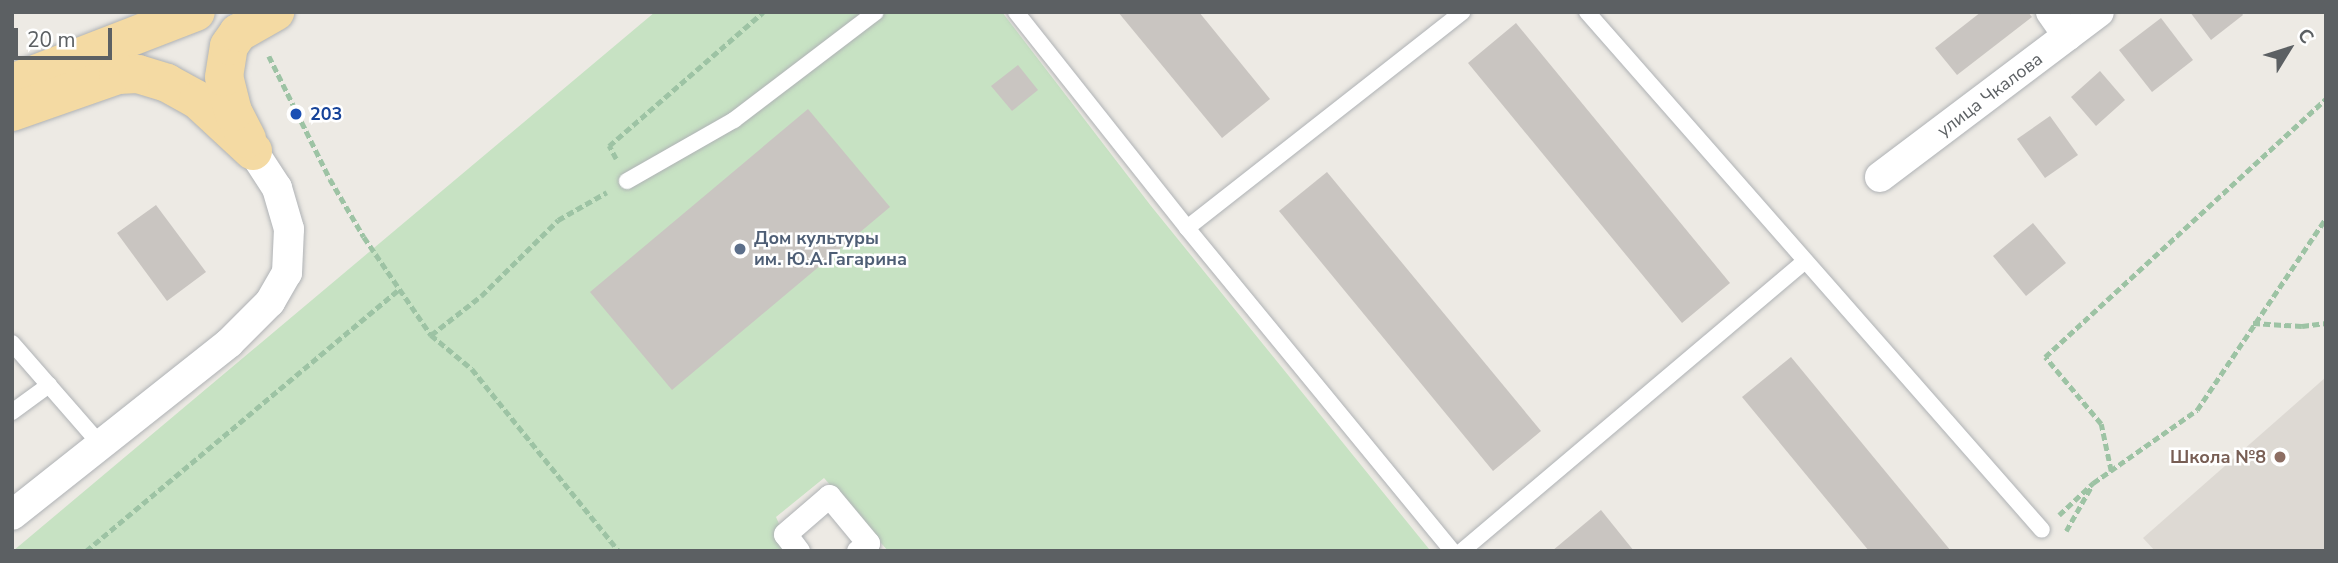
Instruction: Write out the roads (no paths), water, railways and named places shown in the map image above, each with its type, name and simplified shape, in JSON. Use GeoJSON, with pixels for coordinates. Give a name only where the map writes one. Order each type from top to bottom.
{"type":"FeatureCollection","features":[{"type":"Feature","properties":{"kind":"highway"},"geometry":{"type":"LineString","coordinates":[[12,83],[196,12]]}},
{"type":"Feature","properties":{"kind":"highway"},"geometry":{"type":"LineString","coordinates":[[253,151],[233,113],[224,77],[229,46],[239,33],[270,29]]}},
{"type":"Feature","properties":{"kind":"highway"},"geometry":{"type":"LineString","coordinates":[[12,112],[118,75],[138,74],[167,83],[198,100],[253,151]]}},
{"type":"Feature","properties":{"kind":"street"},"geometry":{"type":"LineString","coordinates":[[2051,12],[2068,36]]}},
{"type":"Feature","properties":{"kind":"street","name":"улица Чкалова"},"geometry":{"type":"LineString","coordinates":[[1880,177],[2099,12]]}},
{"type":"Feature","properties":{"kind":"street"},"geometry":{"type":"LineString","coordinates":[[12,515],[229,343],[270,302],[287,273],[289,229],[277,188],[253,151]]}},
{"type":"Feature","properties":{"kind":"street"},"geometry":{"type":"LineString","coordinates":[[798,551],[785,534],[829,496],[867,548]]}},
{"type":"Feature","properties":{"kind":"lane"},"geometry":{"type":"LineString","coordinates":[[627,181],[734,120],[876,12]]}},
{"type":"Feature","properties":{"kind":"lane"},"geometry":{"type":"LineString","coordinates":[[1016,12],[1187,228],[1452,551]]}},
{"type":"Feature","properties":{"kind":"lane"},"geometry":{"type":"LineString","coordinates":[[1187,228],[1462,12]]}},
{"type":"Feature","properties":{"kind":"lane"},"geometry":{"type":"LineString","coordinates":[[1587,12],[2042,530]]}},
{"type":"Feature","properties":{"kind":"lane"},"geometry":{"type":"LineString","coordinates":[[1462,551],[1805,261]]}},
{"type":"Feature","properties":{"kind":"lane"},"geometry":{"type":"LineString","coordinates":[[12,343],[101,445]]}},
{"type":"Feature","properties":{"kind":"lane"},"geometry":{"type":"LineString","coordinates":[[12,412],[49,385]]}},
{"type":"Feature","properties":{"kind":"place","name":"203"},"geometry":{"type":"Point","coordinates":[296,114]}},
{"type":"Feature","properties":{"kind":"place","name":"Дом культуры им. Ю.А.Гагарина"},"geometry":{"type":"Point","coordinates":[740,249]}},
{"type":"Feature","properties":{"kind":"place","name":"Школа №8"},"geometry":{"type":"Point","coordinates":[2280,457]}}]}
